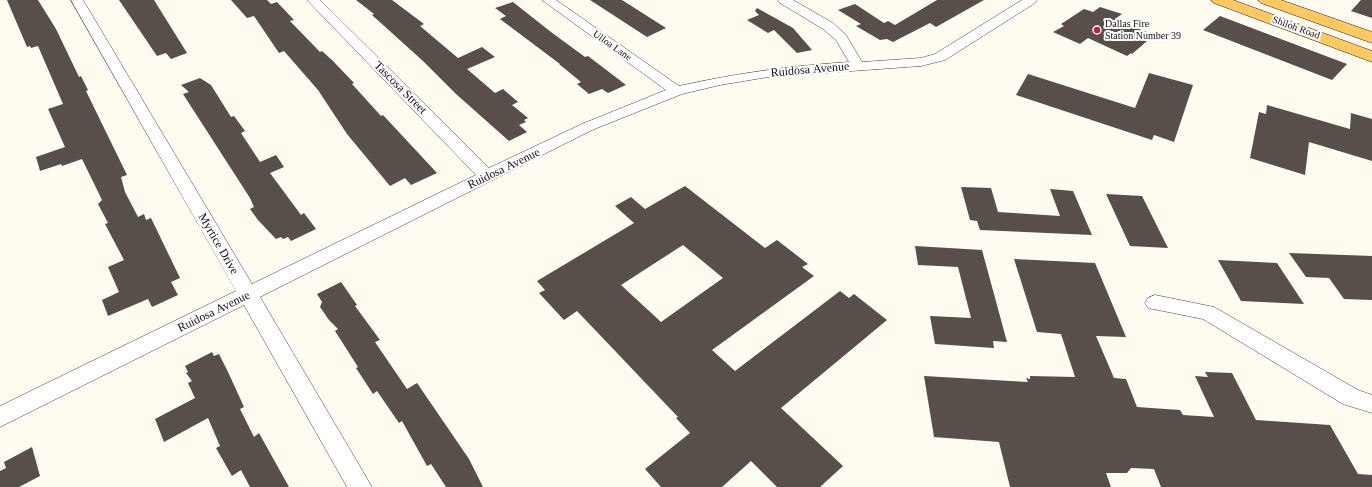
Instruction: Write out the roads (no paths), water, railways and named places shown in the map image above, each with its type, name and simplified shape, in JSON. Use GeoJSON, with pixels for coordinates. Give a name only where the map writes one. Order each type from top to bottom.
{"type":"FeatureCollection","features":[{"type":"Feature","properties":{"kind":"main road","name":"Shiloh Road"},"geometry":{"type":"LineString","coordinates":[[1219,0],[1372,57]]}},
{"type":"Feature","properties":{"kind":"main road","name":"Shiloh Road"},"geometry":{"type":"LineString","coordinates":[[1266,0],[1372,38]]}},
{"type":"Feature","properties":{"kind":"street","name":"Myrtice Drive"},"geometry":{"type":"LineString","coordinates":[[77,0],[360,487]]}},
{"type":"Feature","properties":{"kind":"street","name":"Tascosa Street"},"geometry":{"type":"LineString","coordinates":[[313,0],[488,177]]}},
{"type":"Feature","properties":{"kind":"street","name":"Ulloa Lane"},"geometry":{"type":"LineString","coordinates":[[548,0],[677,91]]}},
{"type":"Feature","properties":{"kind":"street"},"geometry":{"type":"LineString","coordinates":[[784,0],[828,26],[841,38],[858,66]]}},
{"type":"Feature","properties":{"kind":"street","name":"Ruidosa Avenue"},"geometry":{"type":"LineString","coordinates":[[0,417],[587,127],[677,91],[720,81],[768,73],[810,69],[921,62],[940,57],[1031,0]]}},
{"type":"Feature","properties":{"kind":"street"},"geometry":{"type":"LineString","coordinates":[[1155,303],[1207,312],[1351,397],[1372,404]]}},
{"type":"Feature","properties":{"kind":"place","name":"Dallas Fire Station Number 39"},"geometry":{"type":"Point","coordinates":[1097,30]}}]}
